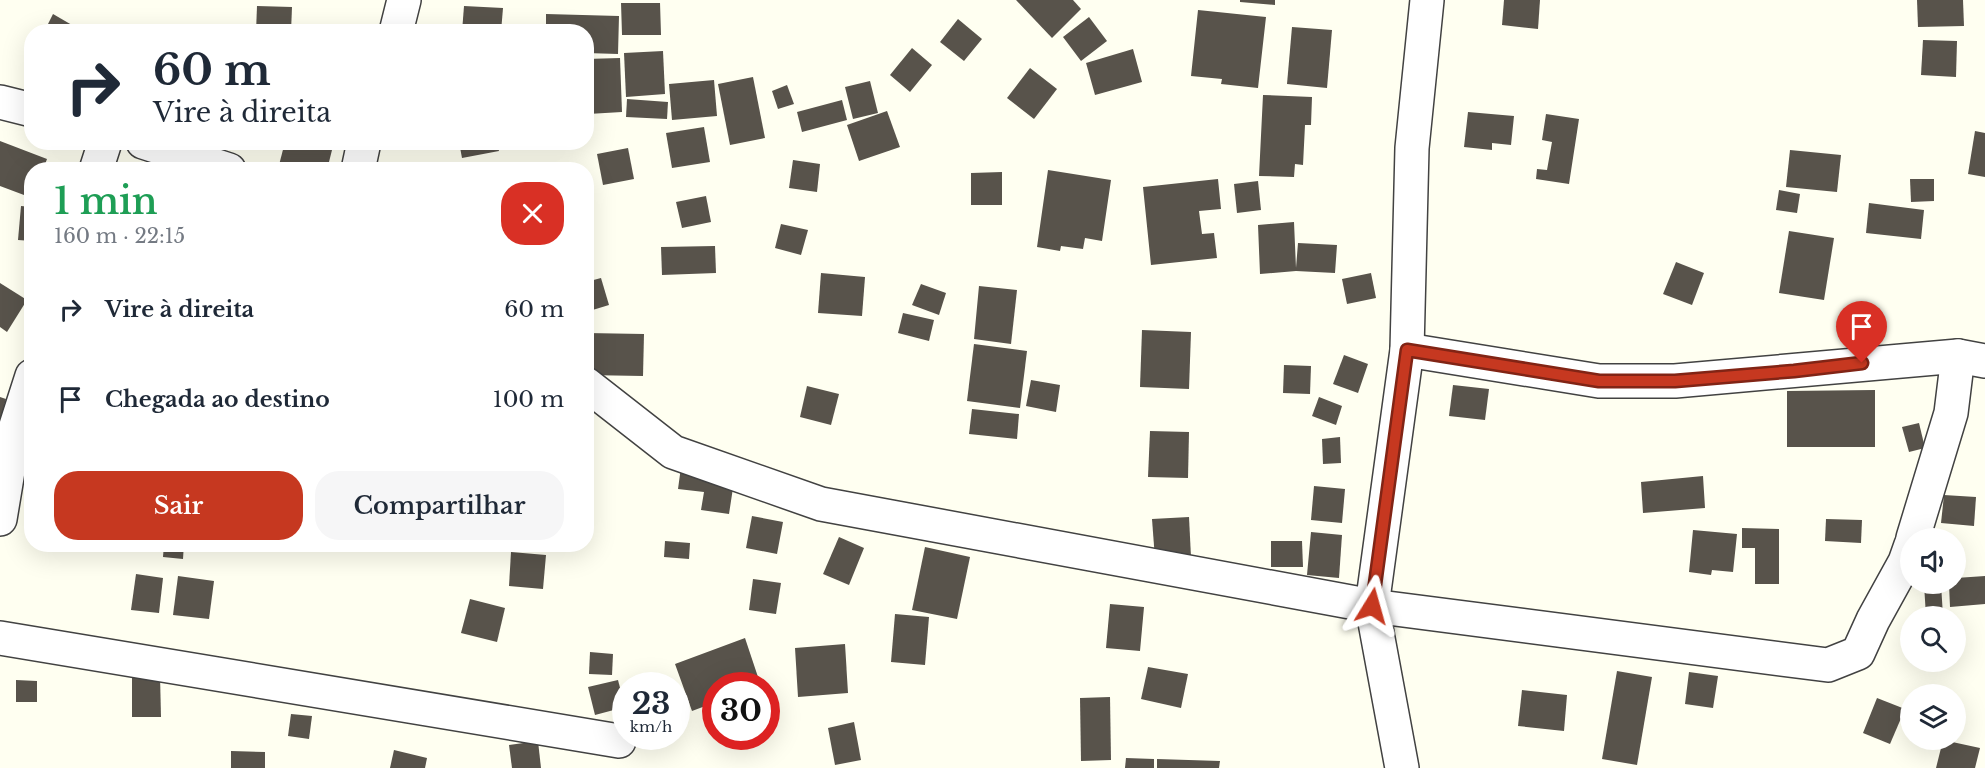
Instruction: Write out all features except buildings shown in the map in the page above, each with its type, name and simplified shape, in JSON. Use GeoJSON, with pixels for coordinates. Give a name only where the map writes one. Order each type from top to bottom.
{"type":"FeatureCollection","features":[{"type":"Feature","properties":{"kind":"street"},"geometry":{"type":"LineString","coordinates":[[398,24],[404,0]]}},
{"type":"Feature","properties":{"kind":"street"},"geometry":{"type":"LineString","coordinates":[[1402,768],[1372,606],[1407,350],[1412,148],[1427,0]]}},
{"type":"Feature","properties":{"kind":"street"},"geometry":{"type":"LineString","coordinates":[[0,102],[24,108]]}},
{"type":"Feature","properties":{"kind":"street"},"geometry":{"type":"LineString","coordinates":[[168,150],[204,162]]}},
{"type":"Feature","properties":{"kind":"street"},"geometry":{"type":"LineString","coordinates":[[1407,350],[1599,381],[1675,381],[1971,358],[1951,413],[1916,528]]}},
{"type":"Feature","properties":{"kind":"street"},"geometry":{"type":"LineString","coordinates":[[594,390],[673,452],[821,504],[1372,606],[1827,665],[1858,653],[1900,571]]}},
{"type":"Feature","properties":{"kind":"street"},"geometry":{"type":"LineString","coordinates":[[0,519],[15,429],[24,401]]}},
{"type":"Feature","properties":{"kind":"street"},"geometry":{"type":"LineString","coordinates":[[0,638],[612,740]]}},
{"type":"Feature","properties":{"kind":"route"},"geometry":{"type":"LineString","coordinates":[[1372,606],[1407,350],[1599,381],[1675,381],[1862,363]]}}]}
